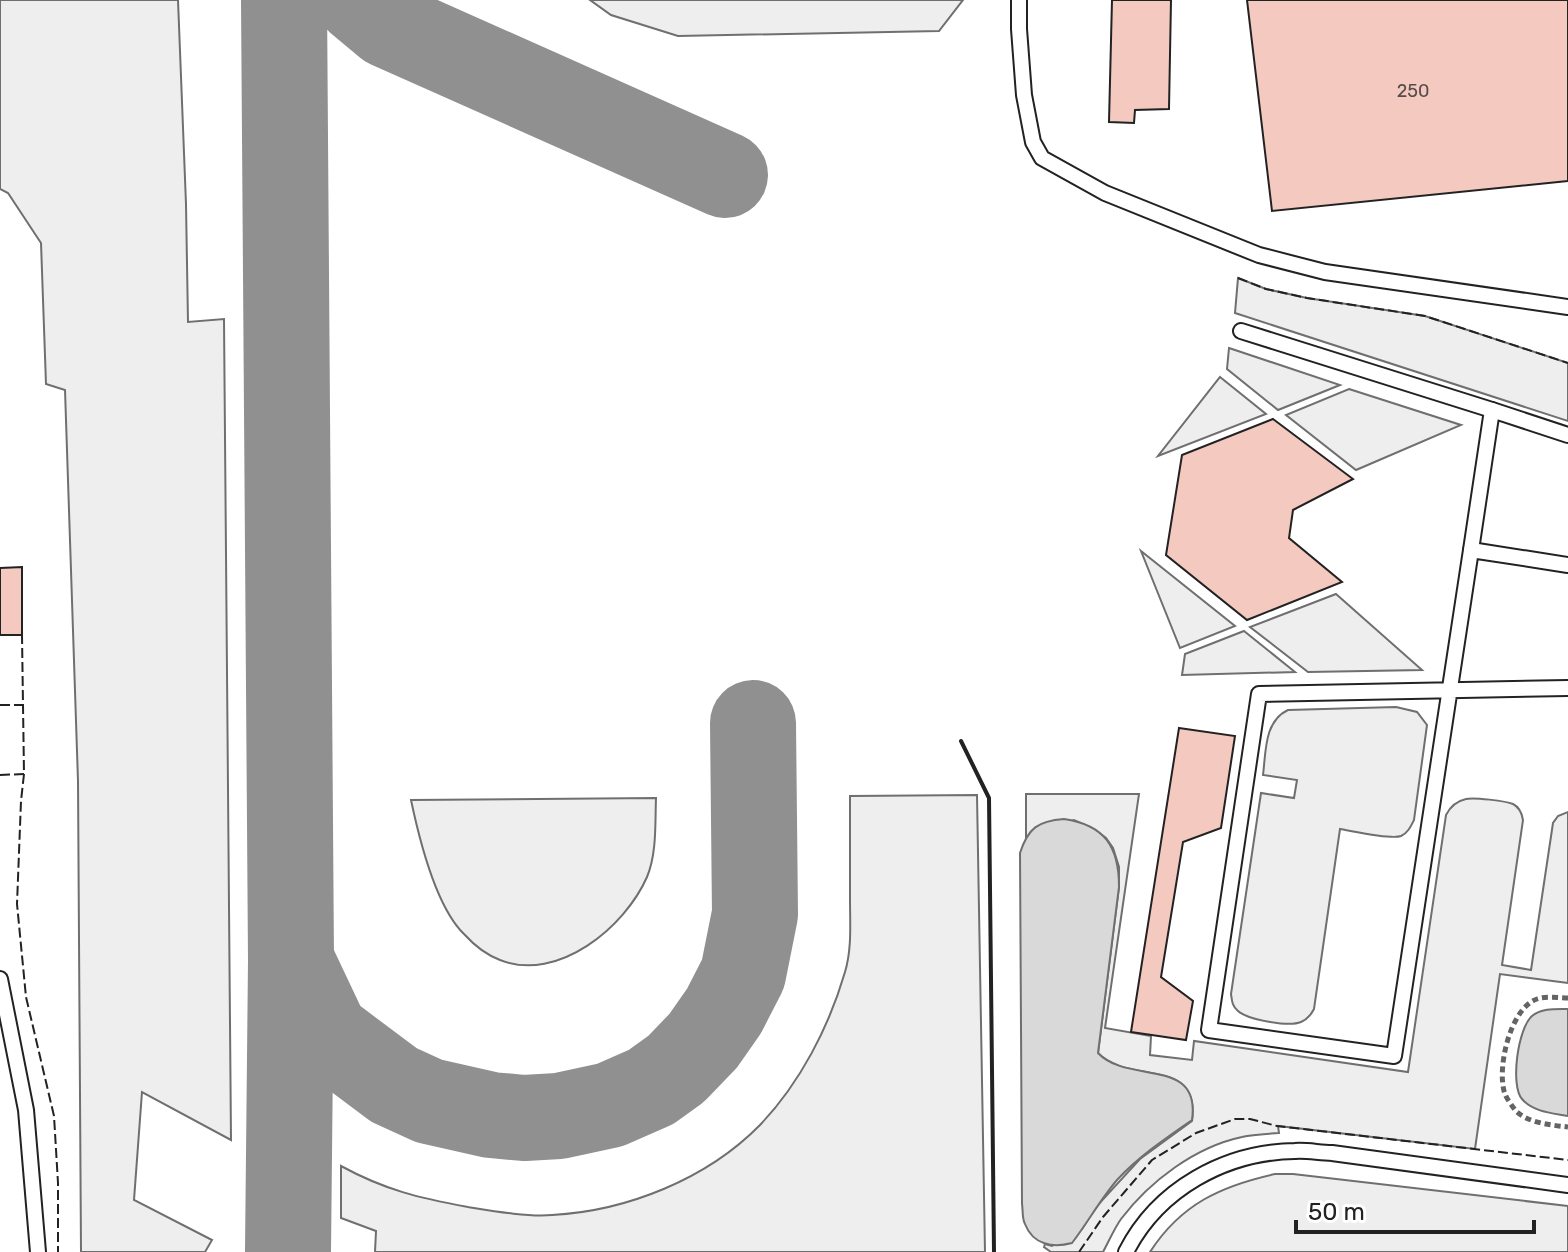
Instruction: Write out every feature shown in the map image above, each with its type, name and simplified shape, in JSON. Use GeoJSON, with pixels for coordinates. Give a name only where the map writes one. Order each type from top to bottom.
{"type":"FeatureCollection","features":[{"type":"Feature","properties":{"kind":"lane"},"geometry":{"type":"LineString","coordinates":[[1019,0],[1024,95],[1033,142],[1042,158],[1092,186],[1259,255],[1325,272],[1568,307]]}},
{"type":"Feature","properties":{"kind":"lane"},"geometry":{"type":"LineString","coordinates":[[1241,331],[1568,435]]}},
{"type":"Feature","properties":{"kind":"lane"},"geometry":{"type":"LineString","coordinates":[[1492,410],[1449,691],[1394,1056],[1209,1030],[1259,694],[1449,691],[1568,688]]}},
{"type":"Feature","properties":{"kind":"lane"},"geometry":{"type":"LineString","coordinates":[[1471,550],[1568,565]]}},
{"type":"Feature","properties":{"kind":"lane"},"geometry":{"type":"LineString","coordinates":[[0,979],[8,1052],[26,1110],[38,1252]]}},
{"type":"Feature","properties":{"kind":"lane"},"geometry":{"type":"LineString","coordinates":[[1126,1252],[1134,1236],[1183,1186],[1217,1166],[1253,1156],[1294,1151],[1332,1153],[1568,1185]]}},
{"type":"Feature","properties":{"kind":"path"},"geometry":{"type":"LineString","coordinates":[[1568,998],[1537,998],[1521,1009],[1508,1038],[1502,1074],[1505,1095],[1517,1112],[1541,1123],[1568,1127]]}},
{"type":"Feature","properties":{"kind":"shaded area"},"geometry":{"type":"Polygon","coordinates":[[[0,0],[178,0],[188,322],[224,319],[231,1140],[142,1092],[134,1200],[212,1240],[205,1252],[81,1252],[78,781],[65,390],[46,384],[41,243],[8,193],[0,189],[0,0]]]}},
{"type":"Feature","properties":{"kind":"shaded area"},"geometry":{"type":"Polygon","coordinates":[[[590,0],[963,0],[939,31],[678,36],[611,15],[590,0]]]}},
{"type":"Feature","properties":{"kind":"shaded area"},"geometry":{"type":"Polygon","coordinates":[[[1238,278],[1266,289],[1307,298],[1425,316],[1568,363],[1568,421],[1235,313],[1238,278]]]}},
{"type":"Feature","properties":{"kind":"shaded area"},"geometry":{"type":"Polygon","coordinates":[[[1229,348],[1340,385],[1278,410],[1227,369],[1229,348]]]}},
{"type":"Feature","properties":{"kind":"shaded area"},"geometry":{"type":"Polygon","coordinates":[[[1220,377],[1266,414],[1158,456],[1220,377]]]}},
{"type":"Feature","properties":{"kind":"shaded area"},"geometry":{"type":"Polygon","coordinates":[[[1349,389],[1461,425],[1356,470],[1286,415],[1349,389]]]}},
{"type":"Feature","properties":{"kind":"shaded area"},"geometry":{"type":"Polygon","coordinates":[[[1141,551],[1235,626],[1180,648],[1141,551]]]}},
{"type":"Feature","properties":{"kind":"shaded area"},"geometry":{"type":"Polygon","coordinates":[[[1336,594],[1422,670],[1308,672],[1250,627],[1336,594]]]}},
{"type":"Feature","properties":{"kind":"shaded area"},"geometry":{"type":"Polygon","coordinates":[[[1244,631],[1295,672],[1182,675],[1185,654],[1244,631]]]}},
{"type":"Feature","properties":{"kind":"shaded area"},"geometry":{"type":"Polygon","coordinates":[[[1396,707],[1417,712],[1427,725],[1414,820],[1406,833],[1396,837],[1340,829],[1314,1009],[1309,1017],[1288,1024],[1243,1014],[1235,1007],[1231,994],[1261,793],[1294,798],[1297,780],[1263,775],[1270,729],[1288,710],[1396,707]]]}},
{"type":"Feature","properties":{"kind":"shaded area"},"geometry":{"type":"Polygon","coordinates":[[[1026,794],[1139,794],[1105,1028],[1151,1036],[1150,1055],[1192,1060],[1194,1041],[1408,1072],[1446,815],[1454,805],[1466,799],[1513,804],[1522,815],[1502,965],[1531,970],[1553,823],[1558,816],[1568,812],[1568,983],[1500,974],[1475,1149],[1278,1126],[1279,1133],[1251,1135],[1224,1142],[1175,1168],[1133,1205],[1118,1223],[1103,1252],[1051,1252],[1044,1247],[1045,1244],[1052,1246],[1082,1229],[1095,1208],[1140,1159],[1192,1121],[1192,1101],[1185,1087],[1174,1079],[1127,1068],[1098,1053],[1119,867],[1106,838],[1074,820],[1026,837],[1026,794]]]}},
{"type":"Feature","properties":{"kind":"shaded area"},"geometry":{"type":"Polygon","coordinates":[[[977,795],[985,1252],[375,1252],[376,1231],[341,1218],[341,1166],[388,1187],[450,1204],[542,1215],[580,1212],[637,1199],[664,1189],[716,1161],[760,1125],[788,1091],[822,1034],[838,993],[850,945],[850,796],[977,795]]]}},
{"type":"Feature","properties":{"kind":"shaded area"},"geometry":{"type":"Polygon","coordinates":[[[656,798],[655,838],[650,868],[637,896],[623,914],[587,946],[566,957],[544,964],[522,965],[486,953],[455,923],[430,872],[411,800],[656,798]]]}},
{"type":"Feature","properties":{"kind":"shaded area"},"geometry":{"type":"Polygon","coordinates":[[[1064,819],[1090,827],[1107,840],[1118,873],[1119,887],[1098,1053],[1127,1068],[1174,1079],[1185,1087],[1192,1100],[1192,1120],[1153,1148],[1117,1180],[1072,1243],[1058,1245],[1033,1237],[1023,1217],[1020,853],[1035,827],[1064,819]]]}},
{"type":"Feature","properties":{"kind":"shaded area"},"geometry":{"type":"Polygon","coordinates":[[[1568,1009],[1568,1116],[1543,1111],[1526,1103],[1518,1092],[1516,1070],[1523,1032],[1532,1016],[1544,1010],[1568,1009]]]}},
{"type":"Feature","properties":{"kind":"shaded area"},"geometry":{"type":"Polygon","coordinates":[[[1275,1174],[1568,1206],[1568,1252],[1150,1252],[1162,1235],[1189,1209],[1237,1184],[1275,1174]]]}},
{"type":"Feature","properties":{"kind":"building"},"geometry":{"type":"Polygon","coordinates":[[[1112,0],[1171,0],[1169,109],[1135,110],[1134,123],[1109,122],[1112,0]]]}},
{"type":"Feature","properties":{"kind":"building"},"geometry":{"type":"Polygon","coordinates":[[[1247,0],[1568,0],[1568,181],[1272,211],[1247,0]]]}},
{"type":"Feature","properties":{"kind":"building"},"geometry":{"type":"Polygon","coordinates":[[[1273,419],[1353,479],[1293,510],[1289,538],[1342,582],[1247,620],[1166,555],[1182,455],[1273,419]]]}},
{"type":"Feature","properties":{"kind":"building"},"geometry":{"type":"Polygon","coordinates":[[[22,567],[22,635],[0,635],[0,568],[22,567]]]}},
{"type":"Feature","properties":{"kind":"building"},"geometry":{"type":"Polygon","coordinates":[[[1179,728],[1235,736],[1221,828],[1183,842],[1161,977],[1193,1001],[1186,1040],[1131,1032],[1179,728]]]}},
{"type":"Feature","properties":{"kind":"taxiway"},"geometry":{"type":"LineString","coordinates":[[284,0],[291,960],[288,1252]]}},
{"type":"Feature","properties":{"kind":"taxiway"},"geometry":{"type":"LineString","coordinates":[[358,0],[388,25],[725,175]]}},
{"type":"Feature","properties":{"kind":"taxiway"},"geometry":{"type":"LineString","coordinates":[[291,960],[326,1034],[394,1085],[429,1101],[491,1115],[524,1118],[559,1116],[610,1105],[651,1087],[676,1069],[703,1041],[724,1011],[743,974],[755,914],[753,723]]}},
{"type":"Feature","properties":{"kind":"fence"},"geometry":{"type":"LineString","coordinates":[[1238,278],[1266,289],[1307,298],[1425,316],[1568,363]]}},
{"type":"Feature","properties":{"kind":"fence"},"geometry":{"type":"LineString","coordinates":[[0,705],[23,705],[22,635]]}},
{"type":"Feature","properties":{"kind":"fence"},"geometry":{"type":"LineString","coordinates":[[0,775],[24,774],[23,705]]}},
{"type":"Feature","properties":{"kind":"fence"},"geometry":{"type":"LineString","coordinates":[[24,774],[17,904],[26,997],[54,1116],[58,1252]]}},
{"type":"Feature","properties":{"kind":"fence"},"geometry":{"type":"LineString","coordinates":[[1079,1252],[1103,1217],[1152,1160],[1196,1133],[1235,1119],[1568,1160]]}},
{"type":"Feature","properties":{"kind":"wall"},"geometry":{"type":"LineString","coordinates":[[961,741],[989,798],[994,1252]]}}]}
